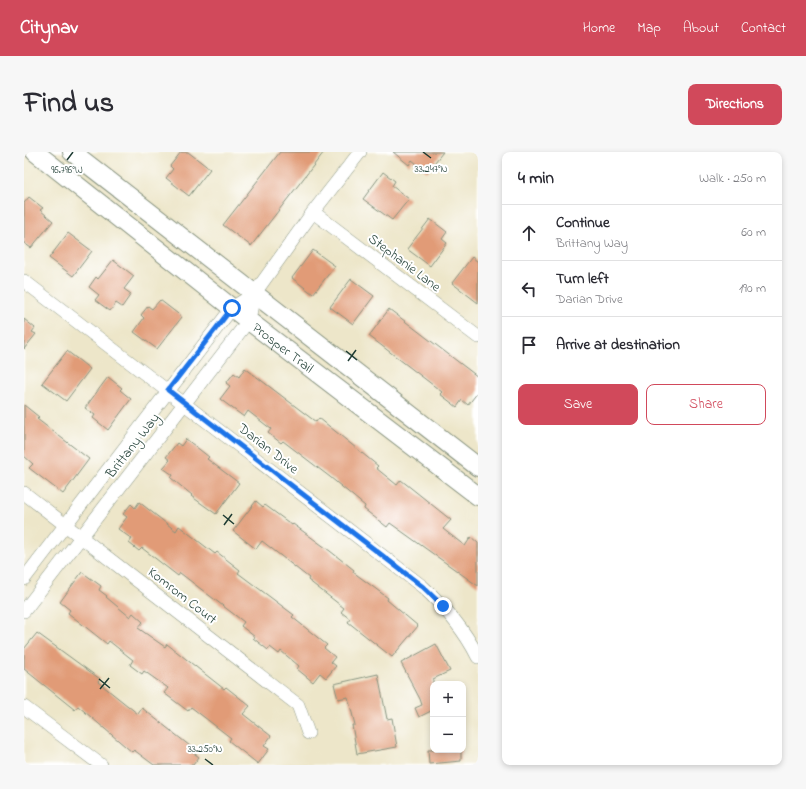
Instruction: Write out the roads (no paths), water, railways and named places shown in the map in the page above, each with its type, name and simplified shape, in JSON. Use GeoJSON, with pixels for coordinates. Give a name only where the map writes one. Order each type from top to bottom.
{"type":"FeatureCollection","features":[{"type":"Feature","properties":{"kind":"main road","name":"Prosper Trail"},"geometry":{"type":"LineString","coordinates":[[35,152],[232,308],[478,496]]}},
{"type":"Feature","properties":{"kind":"main road","name":"Prosper Trail"},"geometry":{"type":"LineString","coordinates":[[72,152],[478,467]]}},
{"type":"Feature","properties":{"kind":"street","name":"Brittany Way"},"geometry":{"type":"LineString","coordinates":[[24,579],[232,308],[254,294],[313,212],[360,152]]}},
{"type":"Feature","properties":{"kind":"street","name":"Stephanie Lane"},"geometry":{"type":"LineString","coordinates":[[313,212],[478,337]]}},
{"type":"Feature","properties":{"kind":"street","name":"Darian Drive"},"geometry":{"type":"LineString","coordinates":[[24,281],[423,587],[458,623],[478,657]]}},
{"type":"Feature","properties":{"kind":"street","name":"Brittany Way"},"geometry":{"type":"LineString","coordinates":[[24,611],[249,320],[254,294]]}},
{"type":"Feature","properties":{"kind":"street","name":"Komrom Court"},"geometry":{"type":"LineString","coordinates":[[24,493],[298,705],[308,733]]}},
{"type":"Feature","properties":{"kind":"street"},"geometry":{"type":"LineString","coordinates":[[24,707],[101,765]]}}]}
